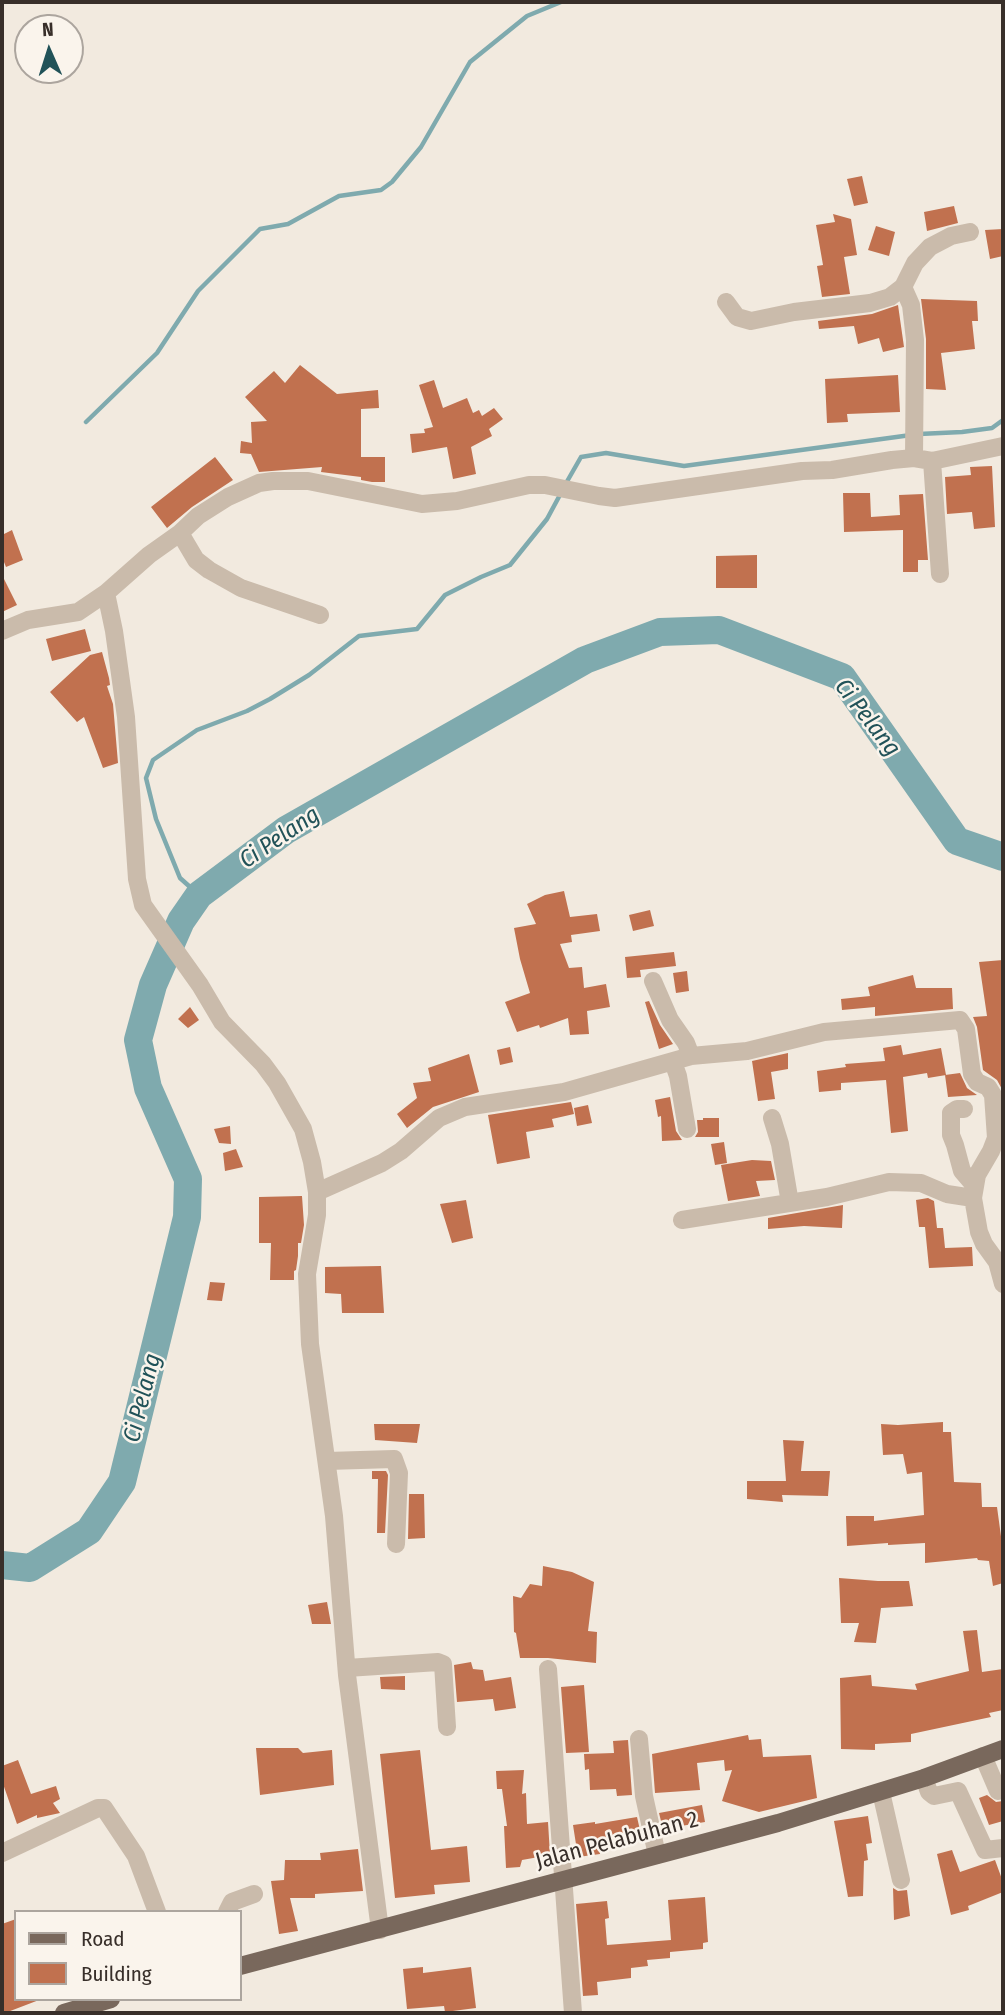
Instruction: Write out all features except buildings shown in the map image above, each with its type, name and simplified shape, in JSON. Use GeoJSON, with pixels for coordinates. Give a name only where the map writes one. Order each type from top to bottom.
{"type":"FeatureCollection","features":[{"type":"Feature","properties":{"kind":"main road","name":"Jalan Pelabuhan 2"},"geometry":{"type":"LineString","coordinates":[[242,1965],[657,1855],[881,1792],[1003,1749]]}},
{"type":"Feature","properties":{"kind":"main road"},"geometry":{"type":"LineString","coordinates":[[64,2013],[104,2001]]}},
{"type":"Feature","properties":{"kind":"street"},"geometry":{"type":"LineString","coordinates":[[726,302],[737,317],[751,321],[794,312],[860,306],[890,297],[903,287],[915,263],[930,247],[951,236],[970,232]]}},
{"type":"Feature","properties":{"kind":"street"},"geometry":{"type":"LineString","coordinates":[[903,287],[911,305],[915,340],[914,458]]}},
{"type":"Feature","properties":{"kind":"street"},"geometry":{"type":"LineString","coordinates":[[2,631],[29,620],[78,612],[106,593],[198,516],[228,497],[259,483],[309,481],[422,504],[457,502],[529,485],[545,485],[615,498],[802,471],[832,470],[914,458],[932,461],[1003,446]]}},
{"type":"Feature","properties":{"kind":"street"},"geometry":{"type":"LineString","coordinates":[[932,461],[940,574]]}},
{"type":"Feature","properties":{"kind":"street"},"geometry":{"type":"LineString","coordinates":[[180,533],[196,560],[209,570],[241,588],[320,615]]}},
{"type":"Feature","properties":{"kind":"street"},"geometry":{"type":"LineString","coordinates":[[106,593],[126,717],[137,879],[145,911],[200,985],[222,1022],[263,1063],[290,1104],[309,1148],[317,1192],[317,1215],[307,1274],[315,1387],[327,1461],[346,1668],[380,1930]]}},
{"type":"Feature","properties":{"kind":"street"},"geometry":{"type":"LineString","coordinates":[[653,981],[670,1020],[686,1043],[691,1056]]}},
{"type":"Feature","properties":{"kind":"street"},"geometry":{"type":"LineString","coordinates":[[317,1192],[382,1163],[450,1112],[483,1103],[581,1088],[691,1056],[747,1051],[802,1036],[840,1030],[960,1020],[966,1029],[972,1074],[977,1082],[999,1098],[994,1144],[974,1192]]}},
{"type":"Feature","properties":{"kind":"street"},"geometry":{"type":"LineString","coordinates":[[673,1062],[687,1129]]}},
{"type":"Feature","properties":{"kind":"street"},"geometry":{"type":"LineString","coordinates":[[964,1109],[951,1113],[951,1135],[956,1144],[962,1171],[974,1192],[979,1232],[1002,1272]]}},
{"type":"Feature","properties":{"kind":"street"},"geometry":{"type":"LineString","coordinates":[[772,1118],[780,1144],[790,1203]]}},
{"type":"Feature","properties":{"kind":"street"},"geometry":{"type":"LineString","coordinates":[[681,1220],[827,1197],[889,1182],[921,1183],[947,1194],[974,1192]]}},
{"type":"Feature","properties":{"kind":"street"},"geometry":{"type":"LineString","coordinates":[[327,1461],[394,1459],[399,1473],[396,1544]]}},
{"type":"Feature","properties":{"kind":"street"},"geometry":{"type":"LineString","coordinates":[[346,1668],[438,1662],[443,1664],[447,1727]]}},
{"type":"Feature","properties":{"kind":"street"},"geometry":{"type":"LineString","coordinates":[[548,1670],[573,2013]]}},
{"type":"Feature","properties":{"kind":"street"},"geometry":{"type":"LineString","coordinates":[[639,1739],[644,1796],[657,1855]]}},
{"type":"Feature","properties":{"kind":"street"},"geometry":{"type":"LineString","coordinates":[[984,1756],[999,1785]]}},
{"type":"Feature","properties":{"kind":"street"},"geometry":{"type":"LineString","coordinates":[[924,1778],[929,1792],[934,1796],[958,1791],[985,1850],[1003,1849]]}},
{"type":"Feature","properties":{"kind":"street"},"geometry":{"type":"LineString","coordinates":[[881,1792],[901,1881]]}},
{"type":"Feature","properties":{"kind":"street"},"geometry":{"type":"LineString","coordinates":[[2,1853],[98,1808],[104,1808],[136,1856],[156,1910]]}},
{"type":"Feature","properties":{"kind":"street"},"geometry":{"type":"LineString","coordinates":[[228,1910],[232,1902],[254,1894]]}},
{"type":"Feature","properties":{"kind":"waterway"},"geometry":{"type":"LineString","coordinates":[[86,422],[157,353],[198,291],[260,229],[288,224],[339,196],[381,190],[392,182],[421,147],[470,62],[527,16],[561,2]]}},
{"type":"Feature","properties":{"kind":"waterway"},"geometry":{"type":"LineString","coordinates":[[919,434],[992,428],[1003,420]]}},
{"type":"Feature","properties":{"kind":"waterway"},"geometry":{"type":"LineString","coordinates":[[565,485],[581,457],[606,453],[684,466],[911,435]]}},
{"type":"Feature","properties":{"kind":"waterway"},"geometry":{"type":"LineString","coordinates":[[199,895],[180,878],[156,819],[146,778],[153,760],[197,730],[270,699],[309,675],[359,636],[417,629],[445,595],[510,565],[547,519],[561,493]]}},
{"type":"Feature","properties":{"kind":"waterway","name":"Ci Pelang"},"geometry":{"type":"LineString","coordinates":[[2,1565],[30,1568],[89,1531],[122,1482],[187,1217],[188,1179],[148,1088],[138,1040],[153,985],[181,921],[199,895],[286,830],[585,660],[660,632],[719,630],[842,677],[957,841],[1003,857]]}}]}
